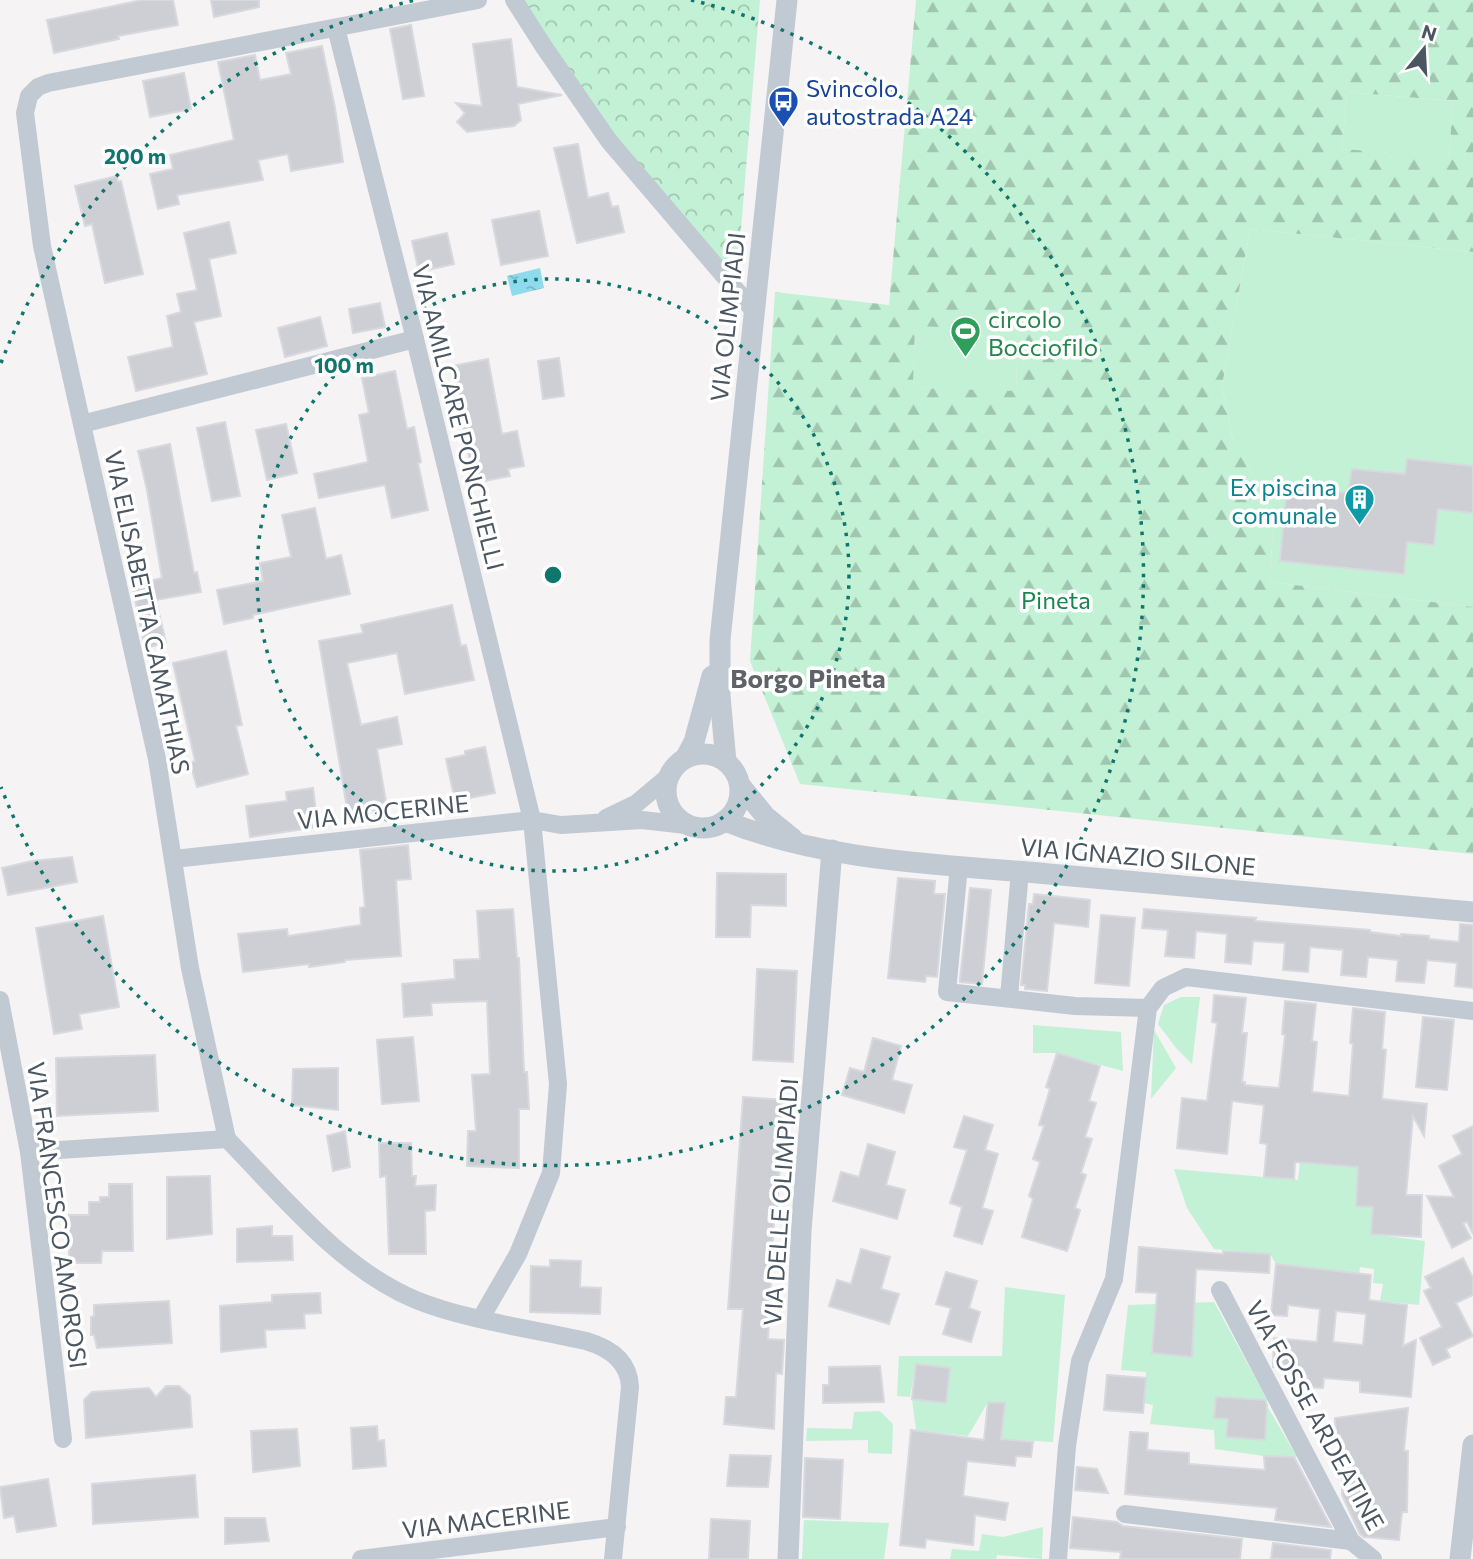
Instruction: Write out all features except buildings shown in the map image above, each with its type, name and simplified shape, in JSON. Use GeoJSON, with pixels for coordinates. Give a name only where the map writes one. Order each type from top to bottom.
{"type":"FeatureCollection","features":[{"type":"Feature","properties":{"kind":"street"},"geometry":{"type":"LineString","coordinates":[[336,27],[478,0]]}},
{"type":"Feature","properties":{"kind":"street"},"geometry":{"type":"LineString","coordinates":[[514,0],[609,141],[754,311]]}},
{"type":"Feature","properties":{"kind":"street","name":"VIA OLIMPIADI"},"geometry":{"type":"LineString","coordinates":[[726,762],[720,696],[720,640],[786,0]]}},
{"type":"Feature","properties":{"kind":"street","name":"VIA ELISABETTA CAMATHIAS"},"geometry":{"type":"LineString","coordinates":[[227,1139],[190,968],[157,759],[51,295],[38,223],[25,119],[26,106],[29,96],[38,87],[48,83],[336,27]]}},
{"type":"Feature","properties":{"kind":"street","name":"VIA AMILCARE PONCHIELLI"},"geometry":{"type":"LineString","coordinates":[[336,27],[415,339],[531,820],[558,1084],[551,1173],[518,1254],[481,1318]]}},
{"type":"Feature","properties":{"kind":"street"},"geometry":{"type":"LineString","coordinates":[[82,424],[415,339]]}},
{"type":"Feature","properties":{"kind":"street","name":"VIA OLIMPIADI"},"geometry":{"type":"LineString","coordinates":[[686,757],[693,745],[704,710],[720,640]]}},
{"type":"Feature","properties":{"kind":"street"},"geometry":{"type":"LineString","coordinates":[[706,754],[726,762],[740,785],[738,805],[725,821],[706,829],[686,824],[670,809],[666,799],[668,777],[674,767],[686,757],[706,754]]}},
{"type":"Feature","properties":{"kind":"street","name":"VIA MOCERINE"},"geometry":{"type":"LineString","coordinates":[[597,822],[637,803],[668,777]]}},
{"type":"Feature","properties":{"kind":"street","name":"VIA IGNAZIO SILONE"},"geometry":{"type":"LineString","coordinates":[[740,785],[766,817],[800,844]]}},
{"type":"Feature","properties":{"kind":"street","name":"VIA MOCERINE"},"geometry":{"type":"LineString","coordinates":[[174,859],[531,820],[561,825],[642,820],[686,824]]}},
{"type":"Feature","properties":{"kind":"street","name":"VIA IGNAZIO SILONE"},"geometry":{"type":"LineString","coordinates":[[725,821],[765,836],[800,844],[959,866],[1473,912]]}},
{"type":"Feature","properties":{"kind":"street","name":"VIA DELLE OLIMPIADI"},"geometry":{"type":"LineString","coordinates":[[788,1559],[801,1231],[832,850]]}},
{"type":"Feature","properties":{"kind":"street"},"geometry":{"type":"LineString","coordinates":[[959,866],[947,992],[1075,1006],[1148,1008]]}},
{"type":"Feature","properties":{"kind":"street"},"geometry":{"type":"LineString","coordinates":[[1009,997],[1020,872]]}},
{"type":"Feature","properties":{"kind":"street"},"geometry":{"type":"LineString","coordinates":[[1058,1559],[1067,1446],[1080,1361],[1114,1279],[1148,1008],[1163,988],[1186,977],[1359,995],[1473,1011]]}},
{"type":"Feature","properties":{"kind":"street","name":"VIA FRANCESCO AMOROSI"},"geometry":{"type":"LineString","coordinates":[[0,1000],[29,1152],[63,1438]]}},
{"type":"Feature","properties":{"kind":"street"},"geometry":{"type":"LineString","coordinates":[[29,1152],[227,1139],[301,1214],[362,1270],[414,1299],[481,1318],[596,1344],[611,1352],[624,1364],[630,1379],[613,1559]]}},
{"type":"Feature","properties":{"kind":"street","name":"VIA FOSSE ARDEATINE"},"geometry":{"type":"LineString","coordinates":[[1220,1290],[1351,1541],[1373,1559]]}},
{"type":"Feature","properties":{"kind":"street"},"geometry":{"type":"LineString","coordinates":[[1460,1559],[1473,1445]]}},
{"type":"Feature","properties":{"kind":"street"},"geometry":{"type":"LineString","coordinates":[[1125,1514],[1351,1541]]}},
{"type":"Feature","properties":{"kind":"street","name":"VIA MACERINE"},"geometry":{"type":"LineString","coordinates":[[361,1559],[617,1527]]}},
{"type":"Feature","properties":{"kind":"green space"},"geometry":{"type":"Polygon","coordinates":[[[516,0],[760,0],[736,289],[665,208],[516,0]]]}},
{"type":"Feature","properties":{"kind":"green space","name":"Pineta"},"geometry":{"type":"Polygon","coordinates":[[[916,0],[1473,0],[1473,252],[1250,229],[1222,386],[1233,441],[1275,514],[1269,582],[1473,607],[1473,854],[800,784],[750,661],[775,292],[889,305],[916,0]],[[1347,92],[1342,149],[1449,157],[1453,101],[1347,92]],[[915,326],[913,388],[1016,391],[1018,330],[915,326]]]}},
{"type":"Feature","properties":{"kind":"green space"},"geometry":{"type":"Polygon","coordinates":[[[1347,92],[1453,101],[1449,158],[1342,149],[1347,92]]]}},
{"type":"Feature","properties":{"kind":"green space"},"geometry":{"type":"Polygon","coordinates":[[[1250,229],[1473,252],[1473,607],[1269,582],[1275,514],[1233,441],[1222,386],[1250,229]]]}},
{"type":"Feature","properties":{"kind":"green space","name":"circolo Bocciofilo"},"geometry":{"type":"Polygon","coordinates":[[[915,325],[1018,330],[1016,392],[913,388],[915,325]]]}},
{"type":"Feature","properties":{"kind":"green space"},"geometry":{"type":"Polygon","coordinates":[[[1181,997],[1200,997],[1192,1064],[1158,1024],[1164,1005],[1181,997]]]}},
{"type":"Feature","properties":{"kind":"green space"},"geometry":{"type":"Polygon","coordinates":[[[1033,1025],[1121,1032],[1123,1071],[1057,1053],[1033,1053],[1033,1025]]]}},
{"type":"Feature","properties":{"kind":"green space"},"geometry":{"type":"Polygon","coordinates":[[[1154,1030],[1176,1068],[1151,1099],[1154,1030]]]}},
{"type":"Feature","properties":{"kind":"green space"},"geometry":{"type":"Polygon","coordinates":[[[1373,1128],[1356,1206],[1373,1207],[1371,1234],[1425,1241],[1419,1305],[1380,1301],[1383,1284],[1373,1283],[1374,1269],[1360,1267],[1359,1274],[1276,1264],[1270,1254],[1214,1249],[1187,1208],[1174,1169],[1298,1180],[1302,1143],[1316,1142],[1314,1164],[1347,1166],[1373,1128]]]}},
{"type":"Feature","properties":{"kind":"green space"},"geometry":{"type":"Polygon","coordinates":[[[1005,1287],[1065,1295],[1053,1442],[1001,1439],[1005,1404],[988,1402],[968,1436],[916,1430],[912,1399],[946,1402],[950,1368],[916,1364],[910,1397],[897,1396],[899,1356],[1002,1356],[1005,1287]]]}},
{"type":"Feature","properties":{"kind":"green space"},"geometry":{"type":"Polygon","coordinates":[[[1214,1302],[1268,1401],[1216,1397],[1215,1418],[1228,1419],[1227,1436],[1265,1439],[1267,1406],[1297,1457],[1264,1456],[1215,1449],[1214,1430],[1150,1424],[1153,1405],[1144,1403],[1146,1372],[1121,1370],[1128,1305],[1214,1302]]]}},
{"type":"Feature","properties":{"kind":"green space"},"geometry":{"type":"Polygon","coordinates":[[[880,1411],[893,1424],[892,1454],[868,1453],[868,1440],[806,1441],[807,1428],[852,1429],[854,1412],[880,1411]]]}},
{"type":"Feature","properties":{"kind":"green space"},"geometry":{"type":"Polygon","coordinates":[[[804,1520],[889,1523],[884,1559],[802,1559],[804,1520]]]}},
{"type":"Feature","properties":{"kind":"green space"},"geometry":{"type":"Polygon","coordinates":[[[1043,1527],[1042,1559],[997,1555],[996,1559],[950,1559],[952,1549],[979,1551],[982,1534],[1003,1537],[1043,1527]]]}},
{"type":"Feature","properties":{"kind":"water"},"geometry":{"type":"Polygon","coordinates":[[[540,268],[544,288],[512,296],[507,276],[540,268]]]}},
{"type":"Feature","properties":{"kind":"place","name":"Svincolo autostrada A24"},"geometry":{"type":"Point","coordinates":[783,128]}},
{"type":"Feature","properties":{"kind":"place","name":"circolo Bocciofilo"},"geometry":{"type":"Point","coordinates":[965,359]}},
{"type":"Feature","properties":{"kind":"place","name":"Ex piscina comunale"},"geometry":{"type":"Point","coordinates":[1360,527]}},
{"type":"Feature","properties":{"kind":"district","name":"Borgo Pineta"},"geometry":{"type":"Point","coordinates":[808,677]}}]}
